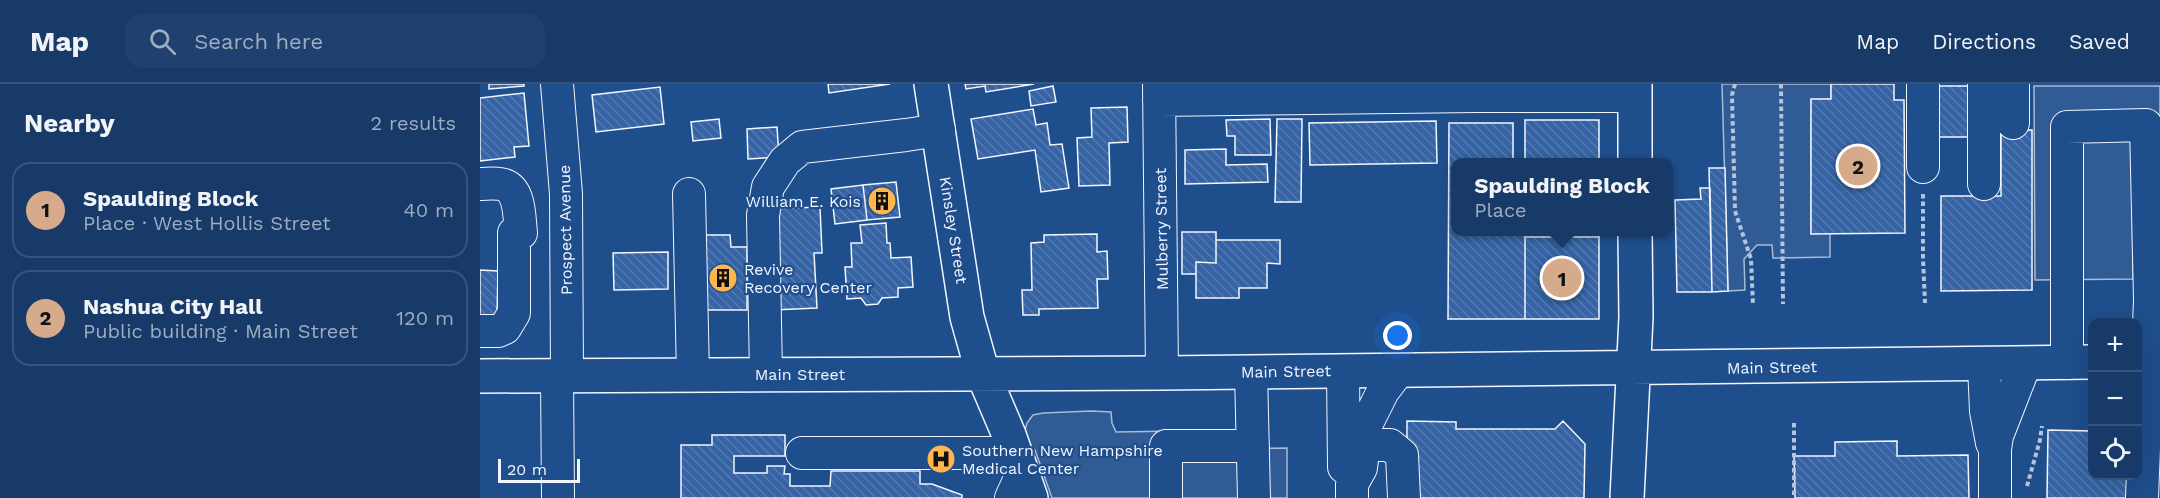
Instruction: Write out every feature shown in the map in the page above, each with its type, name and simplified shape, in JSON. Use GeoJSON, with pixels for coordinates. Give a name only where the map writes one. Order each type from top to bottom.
{"type":"FeatureCollection","features":[{"type":"Feature","properties":{"kind":"main road","name":"Kinsley Street"},"geometry":{"type":"LineString","coordinates":[[932,84],[967,318],[983,374],[1020,480]]}},
{"type":"Feature","properties":{"kind":"main road"},"geometry":{"type":"LineString","coordinates":[[1635,90],[1635,158]]}},
{"type":"Feature","properties":{"kind":"main road"},"geometry":{"type":"LineString","coordinates":[[1627,498],[1634,367],[1635,236]]}},
{"type":"Feature","properties":{"kind":"main road","name":"Main Street"},"geometry":{"type":"LineString","coordinates":[[480,376],[1162,373],[2080,363]]}},
{"type":"Feature","properties":{"kind":"street","name":"Prospect Avenue"},"geometry":{"type":"LineString","coordinates":[[557,84],[566,194],[558,498]]}},
{"type":"Feature","properties":{"kind":"street"},"geometry":{"type":"LineString","coordinates":[[1923,84],[1923,167]]}},
{"type":"Feature","properties":{"kind":"street"},"geometry":{"type":"LineString","coordinates":[[1984,84],[1984,184]]}},
{"type":"Feature","properties":{"kind":"street"},"geometry":{"type":"LineString","coordinates":[[2013,84],[2013,123]]}},
{"type":"Feature","properties":{"kind":"street"},"geometry":{"type":"LineString","coordinates":[[1159,92],[1635,90]]}},
{"type":"Feature","properties":{"kind":"street","name":"Mulberry Street"},"geometry":{"type":"LineString","coordinates":[[1159,92],[1162,373]]}},
{"type":"Feature","properties":{"kind":"street"},"geometry":{"type":"LineString","coordinates":[[2080,363],[2067,127],[2146,125],[2150,300],[2142,498]]}},
{"type":"Feature","properties":{"kind":"street"},"geometry":{"type":"LineString","coordinates":[[766,374],[763,215],[768,187],[785,160],[802,147],[939,130]]}},
{"type":"Feature","properties":{"kind":"street"},"geometry":{"type":"LineString","coordinates":[[480,184],[501,184],[515,195],[518,233],[514,314],[505,328],[498,331],[480,331]]}},
{"type":"Feature","properties":{"kind":"street"},"geometry":{"type":"LineString","coordinates":[[690,194],[693,375]]}},
{"type":"Feature","properties":{"kind":"street"},"geometry":{"type":"LineString","coordinates":[[1995,498],[1995,449],[2000,425],[2025,364]]}},
{"type":"Feature","properties":{"kind":"street"},"geometry":{"type":"LineString","coordinates":[[1984,365],[1986,411],[1990,437],[1995,449]]}},
{"type":"Feature","properties":{"kind":"street"},"geometry":{"type":"LineString","coordinates":[[1352,491],[1361,468],[1366,425],[1383,391],[1399,370]]}},
{"type":"Feature","properties":{"kind":"street"},"geometry":{"type":"LineString","coordinates":[[1343,371],[1343,460],[1352,491]]}},
{"type":"Feature","properties":{"kind":"street"},"geometry":{"type":"LineString","coordinates":[[1251,372],[1254,498]]}},
{"type":"Feature","properties":{"kind":"street"},"geometry":{"type":"LineString","coordinates":[[1362,445],[1390,446],[1402,455],[1404,498]]}},
{"type":"Feature","properties":{"kind":"street"},"geometry":{"type":"LineString","coordinates":[[1166,498],[1166,446],[1253,446]]}},
{"type":"Feature","properties":{"kind":"street"},"geometry":{"type":"LineString","coordinates":[[802,453],[996,453],[1020,480]]}},
{"type":"Feature","properties":{"kind":"path"},"geometry":{"type":"LineString","coordinates":[[1735,84],[1732,95],[1735,211],[1751,259],[1753,305]]}},
{"type":"Feature","properties":{"kind":"path"},"geometry":{"type":"LineString","coordinates":[[1781,84],[1783,304]]}},
{"type":"Feature","properties":{"kind":"path"},"geometry":{"type":"LineString","coordinates":[[1923,167],[1925,303]]}},
{"type":"Feature","properties":{"kind":"path"},"geometry":{"type":"LineString","coordinates":[[1794,423],[1794,498]]}},
{"type":"Feature","properties":{"kind":"path"},"geometry":{"type":"LineString","coordinates":[[2026,496],[2028,478],[2042,426]]}},
{"type":"Feature","properties":{"kind":"shaded area"},"geometry":{"type":"Polygon","coordinates":[[[1722,84],[1831,84],[1831,99],[1811,100],[1811,233],[1830,233],[1830,257],[1773,258],[1772,245],[1757,245],[1744,259],[1745,290],[1728,291],[1722,84]]]}},
{"type":"Feature","properties":{"kind":"shaded area"},"geometry":{"type":"Polygon","coordinates":[[[2034,86],[2160,86],[2160,167],[2132,168],[2133,279],[2035,280],[2034,86]]]}},
{"type":"Feature","properties":{"kind":"shaded area"},"geometry":{"type":"Polygon","coordinates":[[[1111,412],[1116,432],[1234,430],[1235,449],[1287,448],[1287,498],[1052,498],[1035,450],[1026,444],[1027,423],[1033,415],[1043,413],[1111,412]]]}},
{"type":"Feature","properties":{"kind":"building"},"geometry":{"type":"Polygon","coordinates":[[[489,84],[524,84],[524,86],[489,89],[489,84]]]}},
{"type":"Feature","properties":{"kind":"building"},"geometry":{"type":"Polygon","coordinates":[[[828,84],[890,84],[829,93],[828,84]]]}},
{"type":"Feature","properties":{"kind":"building"},"geometry":{"type":"Polygon","coordinates":[[[965,84],[1034,84],[986,92],[985,86],[966,89],[965,84]]]}},
{"type":"Feature","properties":{"kind":"building"},"geometry":{"type":"Polygon","coordinates":[[[1831,84],[1894,84],[1894,100],[1904,100],[1905,233],[1811,234],[1811,99],[1831,99],[1831,84]]]}},
{"type":"Feature","properties":{"kind":"building"},"geometry":{"type":"Polygon","coordinates":[[[1053,86],[1056,102],[1031,106],[1029,91],[1053,86]]]}},
{"type":"Feature","properties":{"kind":"building"},"geometry":{"type":"Polygon","coordinates":[[[1937,86],[1977,86],[1977,137],[1937,137],[1937,86]]]}},
{"type":"Feature","properties":{"kind":"building"},"geometry":{"type":"Polygon","coordinates":[[[660,87],[664,124],[596,132],[592,95],[660,87]]]}},
{"type":"Feature","properties":{"kind":"building"},"geometry":{"type":"Polygon","coordinates":[[[524,93],[529,146],[514,147],[515,157],[480,161],[480,98],[524,93]]]}},
{"type":"Feature","properties":{"kind":"building"},"geometry":{"type":"Polygon","coordinates":[[[1127,107],[1128,142],[1109,143],[1110,185],[1079,186],[1077,138],[1092,137],[1091,108],[1127,107]]]}},
{"type":"Feature","properties":{"kind":"building"},"geometry":{"type":"Polygon","coordinates":[[[1033,109],[1036,125],[1047,123],[1050,145],[1062,144],[1069,188],[1041,192],[1035,150],[978,159],[971,119],[1033,109]]]}},
{"type":"Feature","properties":{"kind":"building"},"geometry":{"type":"Polygon","coordinates":[[[719,119],[721,138],[693,141],[691,122],[719,119]]]}},
{"type":"Feature","properties":{"kind":"building"},"geometry":{"type":"Polygon","coordinates":[[[1270,119],[1271,155],[1235,155],[1235,136],[1227,136],[1226,120],[1270,119]]]}},
{"type":"Feature","properties":{"kind":"building"},"geometry":{"type":"Polygon","coordinates":[[[1277,119],[1302,119],[1301,202],[1275,202],[1277,119]]]}},
{"type":"Feature","properties":{"kind":"building"},"geometry":{"type":"Polygon","coordinates":[[[1525,120],[1599,120],[1599,158],[1525,158],[1525,120]]]}},
{"type":"Feature","properties":{"kind":"building"},"geometry":{"type":"Polygon","coordinates":[[[1436,121],[1437,163],[1310,165],[1309,123],[1436,121]]]}},
{"type":"Feature","properties":{"kind":"building"},"geometry":{"type":"Polygon","coordinates":[[[1449,123],[1513,123],[1513,158],[1451,158],[1451,236],[1525,236],[1525,319],[1448,319],[1449,123]]]}},
{"type":"Feature","properties":{"kind":"building"},"geometry":{"type":"Polygon","coordinates":[[[777,127],[779,157],[748,159],[747,129],[777,127]]]}},
{"type":"Feature","properties":{"kind":"building"},"geometry":{"type":"Polygon","coordinates":[[[2001,130],[2032,130],[2032,290],[1941,291],[1941,196],[2001,196],[2001,130]]]}},
{"type":"Feature","properties":{"kind":"building"},"geometry":{"type":"Polygon","coordinates":[[[1226,149],[1226,165],[1267,164],[1268,182],[1185,184],[1185,150],[1226,149]]]}},
{"type":"Feature","properties":{"kind":"building"},"geometry":{"type":"Polygon","coordinates":[[[1709,168],[1725,168],[1728,291],[1712,292],[1709,168]]]}},
{"type":"Feature","properties":{"kind":"building","name":"William E. Kois"},"geometry":{"type":"Polygon","coordinates":[[[896,182],[900,217],[867,220],[863,185],[896,182]]]}},
{"type":"Feature","properties":{"kind":"building"},"geometry":{"type":"Polygon","coordinates":[[[863,185],[867,220],[835,224],[831,189],[863,185]]]}},
{"type":"Feature","properties":{"kind":"building"},"geometry":{"type":"Polygon","coordinates":[[[1700,188],[1710,188],[1712,292],[1677,292],[1675,200],[1701,199],[1700,188]]]}},
{"type":"Feature","properties":{"kind":"building"},"geometry":{"type":"Polygon","coordinates":[[[820,207],[822,253],[814,253],[817,308],[773,310],[768,209],[820,207]]]}},
{"type":"Feature","properties":{"kind":"building"},"geometry":{"type":"Polygon","coordinates":[[[886,223],[887,243],[890,243],[891,258],[911,257],[913,287],[898,288],[898,297],[882,298],[878,304],[866,305],[861,298],[847,299],[845,267],[852,267],[851,243],[862,243],[860,225],[886,223]]]}},
{"type":"Feature","properties":{"kind":"building"},"geometry":{"type":"Polygon","coordinates":[[[1182,232],[1216,232],[1216,263],[1196,262],[1196,274],[1182,274],[1182,232]]]}},
{"type":"Feature","properties":{"kind":"building"},"geometry":{"type":"Polygon","coordinates":[[[1097,234],[1097,252],[1107,251],[1108,279],[1097,279],[1098,308],[1039,309],[1039,315],[1023,315],[1022,290],[1032,290],[1031,243],[1044,242],[1044,235],[1097,234]]]}},
{"type":"Feature","properties":{"kind":"building","name":"Revive Recovery Center"},"geometry":{"type":"Polygon","coordinates":[[[699,235],[730,235],[731,247],[747,247],[747,310],[698,310],[699,235]]]}},
{"type":"Feature","properties":{"kind":"building"},"geometry":{"type":"Polygon","coordinates":[[[1525,236],[1599,236],[1599,237],[1525,236]]]}},
{"type":"Feature","properties":{"kind":"building"},"geometry":{"type":"Polygon","coordinates":[[[1525,237],[1599,237],[1599,319],[1525,319],[1525,237]]]}},
{"type":"Feature","properties":{"kind":"building"},"geometry":{"type":"Polygon","coordinates":[[[1216,240],[1280,240],[1280,264],[1267,263],[1267,288],[1239,288],[1239,298],[1196,298],[1196,262],[1216,263],[1216,240]]]}},
{"type":"Feature","properties":{"kind":"building"},"geometry":{"type":"Polygon","coordinates":[[[668,252],[668,289],[614,290],[613,253],[668,252]]]}},
{"type":"Feature","properties":{"kind":"building"},"geometry":{"type":"Polygon","coordinates":[[[480,270],[498,271],[497,316],[480,315],[480,270]]]}},
{"type":"Feature","properties":{"kind":"building"},"geometry":{"type":"Polygon","coordinates":[[[1407,421],[1456,422],[1456,429],[1555,429],[1563,421],[1585,444],[1584,498],[1410,498],[1407,469],[1407,421]]]}},
{"type":"Feature","properties":{"kind":"building"},"geometry":{"type":"Polygon","coordinates":[[[2048,430],[2088,431],[2088,480],[2128,480],[2128,498],[2047,498],[2048,430]]]}},
{"type":"Feature","properties":{"kind":"building","name":"Southern New Hampshire Medical Center"},"geometry":{"type":"Polygon","coordinates":[[[712,435],[785,435],[785,456],[734,456],[734,473],[767,473],[767,466],[785,466],[784,474],[790,474],[790,486],[830,486],[831,471],[920,471],[920,484],[932,484],[962,495],[962,498],[681,498],[681,445],[712,445],[712,435]]]}},
{"type":"Feature","properties":{"kind":"building"},"geometry":{"type":"Polygon","coordinates":[[[1897,441],[1897,456],[1968,455],[1969,498],[1795,498],[1794,456],[1835,456],[1835,442],[1897,441]]]}},
{"type":"Feature","properties":{"kind":"place","name":"Nashua City Hall"},"geometry":{"type":"Point","coordinates":[1858,166]}},
{"type":"Feature","properties":{"kind":"place","name":"William E. Kois"},"geometry":{"type":"Point","coordinates":[882,201]}},
{"type":"Feature","properties":{"kind":"place","name":"Revive Recovery Center"},"geometry":{"type":"Point","coordinates":[723,278]}},
{"type":"Feature","properties":{"kind":"place","name":"Spaulding Block"},"geometry":{"type":"Point","coordinates":[1562,278]}},
{"type":"Feature","properties":{"kind":"place","name":"Southern New Hampshire Medical Center"},"geometry":{"type":"Point","coordinates":[941,459]}}]}
